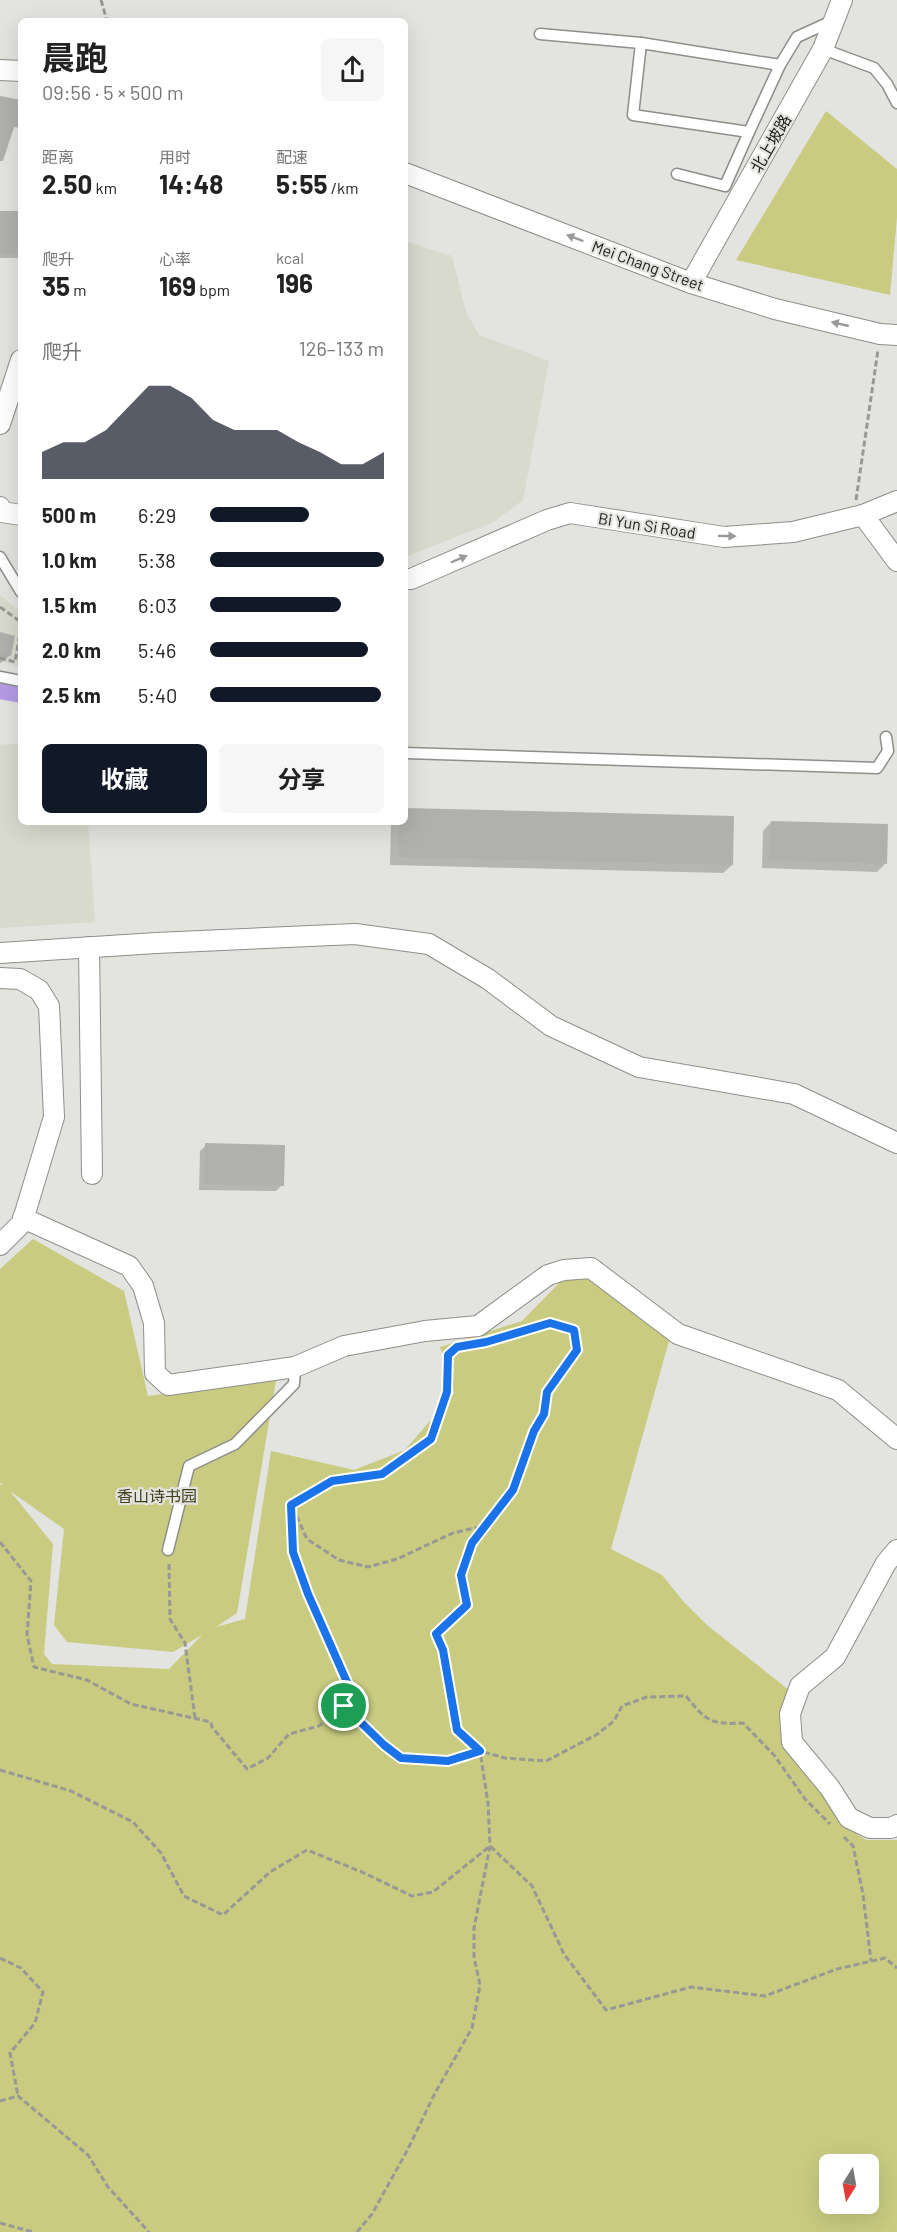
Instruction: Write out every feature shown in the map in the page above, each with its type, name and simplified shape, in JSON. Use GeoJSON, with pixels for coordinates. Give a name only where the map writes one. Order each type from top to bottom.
{"type":"FeatureCollection","features":[{"type":"Feature","properties":{"kind":"street","name":"北上坡路"},"geometry":{"type":"LineString","coordinates":[[691,283],[823,49],[842,0]]}},
{"type":"Feature","properties":{"kind":"street"},"geometry":{"type":"LineString","coordinates":[[0,70],[18,71]]}},
{"type":"Feature","properties":{"kind":"street","name":"Mei Chang Street"},"geometry":{"type":"LineString","coordinates":[[408,174],[691,283],[776,309],[888,334]]}},
{"type":"Feature","properties":{"kind":"street"},"geometry":{"type":"LineString","coordinates":[[0,424],[18,369]]}},
{"type":"Feature","properties":{"kind":"street","name":"Bi Yun Si Road"},"geometry":{"type":"LineString","coordinates":[[408,579],[547,520],[570,513],[724,537],[793,532],[858,516],[897,501]]}},
{"type":"Feature","properties":{"kind":"street"},"geometry":{"type":"LineString","coordinates":[[858,516],[897,561]]}},
{"type":"Feature","properties":{"kind":"street"},"geometry":{"type":"LineString","coordinates":[[0,953],[355,934],[429,944],[488,979],[551,1026],[639,1067],[794,1094],[897,1143]]}},
{"type":"Feature","properties":{"kind":"street"},"geometry":{"type":"LineString","coordinates":[[89,947],[92,1174]]}},
{"type":"Feature","properties":{"kind":"street"},"geometry":{"type":"LineString","coordinates":[[0,978],[20,978],[39,990],[49,1006],[54,1117],[22,1223],[0,1245]]}},
{"type":"Feature","properties":{"kind":"street"},"geometry":{"type":"LineString","coordinates":[[23,1218],[129,1266],[143,1286],[154,1323],[155,1373],[168,1385],[295,1367],[344,1346],[425,1331],[478,1326],[548,1275],[564,1270],[591,1268],[678,1334],[838,1390],[897,1439]]}},
{"type":"Feature","properties":{"kind":"street"},"geometry":{"type":"LineString","coordinates":[[897,1550],[886,1563],[835,1657],[800,1686],[790,1714],[792,1742],[830,1788],[849,1818],[870,1828],[891,1828],[897,1825]]}},
{"type":"Feature","properties":{"kind":"lane"},"geometry":{"type":"LineString","coordinates":[[677,174],[725,186],[780,65],[797,37],[832,21]]}},
{"type":"Feature","properties":{"kind":"lane"},"geometry":{"type":"LineString","coordinates":[[540,34],[641,43],[780,65]]}},
{"type":"Feature","properties":{"kind":"lane"},"geometry":{"type":"LineString","coordinates":[[641,43],[633,116],[749,132]]}},
{"type":"Feature","properties":{"kind":"lane"},"geometry":{"type":"LineString","coordinates":[[823,49],[874,68],[887,84],[897,103]]}},
{"type":"Feature","properties":{"kind":"lane"},"geometry":{"type":"LineString","coordinates":[[0,557],[18,587]]}},
{"type":"Feature","properties":{"kind":"lane"},"geometry":{"type":"LineString","coordinates":[[0,677],[18,680]]}},
{"type":"Feature","properties":{"kind":"lane"},"geometry":{"type":"LineString","coordinates":[[408,753],[878,768],[888,751],[886,737]]}},
{"type":"Feature","properties":{"kind":"lane"},"geometry":{"type":"LineString","coordinates":[[168,1550],[189,1466],[235,1444],[294,1384],[295,1367]]}},
{"type":"Feature","properties":{"kind":"path"},"geometry":{"type":"LineString","coordinates":[[101,0],[106,18]]}},
{"type":"Feature","properties":{"kind":"path"},"geometry":{"type":"LineString","coordinates":[[858,516],[888,334]]}},
{"type":"Feature","properties":{"kind":"path"},"geometry":{"type":"LineString","coordinates":[[0,607],[18,620]]}},
{"type":"Feature","properties":{"kind":"path"},"geometry":{"type":"LineString","coordinates":[[0,658],[15,662],[18,644]]}},
{"type":"Feature","properties":{"kind":"path"},"geometry":{"type":"LineString","coordinates":[[486,1342],[550,1323],[574,1330],[577,1350],[547,1392],[544,1414],[534,1431],[513,1490],[472,1543],[461,1575],[467,1605],[436,1634],[443,1650],[457,1730],[480,1751],[505,1758],[546,1761],[596,1735],[614,1721],[622,1706],[647,1697],[686,1696],[701,1715],[720,1724],[743,1723],[774,1755],[805,1799],[854,1846],[863,1894],[871,1961]]}},
{"type":"Feature","properties":{"kind":"path"},"geometry":{"type":"LineString","coordinates":[[291,1505],[332,1481],[382,1474],[431,1439],[447,1392],[448,1355],[457,1347],[467,1345]]}},
{"type":"Feature","properties":{"kind":"path"},"geometry":{"type":"LineString","coordinates":[[291,1505],[307,1539],[339,1560],[368,1567],[397,1559],[453,1533],[484,1526]]}},
{"type":"Feature","properties":{"kind":"path"},"geometry":{"type":"LineString","coordinates":[[0,1542],[31,1581],[27,1635],[34,1667],[87,1680],[131,1704],[211,1722],[212,1727],[247,1769],[268,1758],[289,1734],[319,1726],[354,1698],[308,1594],[293,1552],[291,1505]]}},
{"type":"Feature","properties":{"kind":"path"},"geometry":{"type":"LineString","coordinates":[[168,1550],[170,1619],[185,1643],[195,1718]]}},
{"type":"Feature","properties":{"kind":"path"},"geometry":{"type":"LineString","coordinates":[[344,1706],[384,1745],[401,1758],[448,1761],[480,1751]]}},
{"type":"Feature","properties":{"kind":"path"},"geometry":{"type":"LineString","coordinates":[[357,2232],[372,2214],[472,2028],[480,1985],[474,1957],[474,1928],[490,1846],[488,1803],[480,1751]]}},
{"type":"Feature","properties":{"kind":"path"},"geometry":{"type":"LineString","coordinates":[[0,1770],[71,1791],[134,1822],[161,1853],[184,1896],[223,1915],[270,1872],[307,1850],[362,1872],[412,1896],[433,1892],[490,1846]]}},
{"type":"Feature","properties":{"kind":"path"},"geometry":{"type":"LineString","coordinates":[[490,1846],[532,1886],[564,1954],[606,2010],[691,1987],[765,1996],[837,1970],[885,1958],[897,1968]]}},
{"type":"Feature","properties":{"kind":"path"},"geometry":{"type":"LineString","coordinates":[[0,1958],[21,1968],[43,1992],[35,2023],[10,2053],[18,2096],[88,2155],[108,2187],[149,2232]]}},
{"type":"Feature","properties":{"kind":"path"},"geometry":{"type":"LineString","coordinates":[[0,2101],[18,2096]]}},
{"type":"Feature","properties":{"kind":"path"},"geometry":{"type":"LineString","coordinates":[[0,2223],[33,2232]]}},
{"type":"Feature","properties":{"kind":"shaded area"},"geometry":{"type":"Polygon","coordinates":[[[408,242],[452,256],[466,312],[479,335],[549,361],[523,500],[492,523],[408,556],[408,242]]]}},
{"type":"Feature","properties":{"kind":"shaded area"},"geometry":{"type":"Polygon","coordinates":[[[0,595],[18,610],[18,666],[0,661],[0,595]]]}},
{"type":"Feature","properties":{"kind":"shaded area"},"geometry":{"type":"Polygon","coordinates":[[[18,743],[18,825],[88,825],[95,922],[0,928],[0,745],[18,743]]]}},
{"type":"Feature","properties":{"kind":"green space"},"geometry":{"type":"Polygon","coordinates":[[[826,111],[897,169],[897,217],[890,295],[736,260],[826,111]]]}},
{"type":"Feature","properties":{"kind":"green space","name":"香山诗书园"},"geometry":{"type":"Polygon","coordinates":[[[33,1239],[124,1291],[148,1396],[276,1380],[237,1613],[216,1627],[245,1619],[271,1451],[354,1470],[405,1450],[454,1393],[440,1347],[522,1321],[568,1274],[590,1275],[669,1341],[611,1549],[662,1575],[707,1625],[790,1691],[803,1760],[840,1822],[866,1840],[897,1840],[897,2232],[0,2232],[0,1485],[3,1485],[0,1483],[0,1269],[33,1239]],[[10,1491],[53,1544],[44,1654],[52,1664],[169,1669],[202,1635],[173,1652],[67,1642],[54,1625],[64,1529],[10,1491]]]}},
{"type":"Feature","properties":{"kind":"building"},"geometry":{"type":"Polygon","coordinates":[[[0,96],[18,99],[18,128],[14,127],[3,161],[0,161],[0,96]]]}},
{"type":"Feature","properties":{"kind":"building"},"geometry":{"type":"Polygon","coordinates":[[[0,211],[18,211],[18,253],[0,254],[0,211]]]}},
{"type":"Feature","properties":{"kind":"building"},"geometry":{"type":"Polygon","coordinates":[[[0,632],[15,636],[11,656],[0,653],[0,632]]]}},
{"type":"Feature","properties":{"kind":"building"},"geometry":{"type":"Polygon","coordinates":[[[408,808],[734,816],[733,865],[398,857],[399,825],[408,825],[408,808]]]}},
{"type":"Feature","properties":{"kind":"building"},"geometry":{"type":"Polygon","coordinates":[[[771,821],[888,824],[887,864],[769,860],[771,821]]]}},
{"type":"Feature","properties":{"kind":"building"},"geometry":{"type":"Polygon","coordinates":[[[205,1143],[285,1145],[284,1186],[204,1184],[205,1143]]]}},
{"type":"Feature","properties":{"kind":"waterway"},"geometry":{"type":"LineString","coordinates":[[0,691],[18,694]]}},
{"type":"Feature","properties":{"kind":"route"},"geometry":{"type":"LineString","coordinates":[[550,1323],[574,1330],[577,1350],[547,1392],[544,1414],[534,1431],[513,1490],[472,1543],[461,1575],[467,1605],[436,1634],[443,1650],[457,1730],[480,1751],[448,1761],[401,1758],[384,1745],[344,1706],[354,1698],[308,1594],[293,1552],[291,1505],[332,1481],[382,1474],[431,1439],[447,1392],[448,1355],[457,1347],[486,1342],[550,1323]]}}]}
